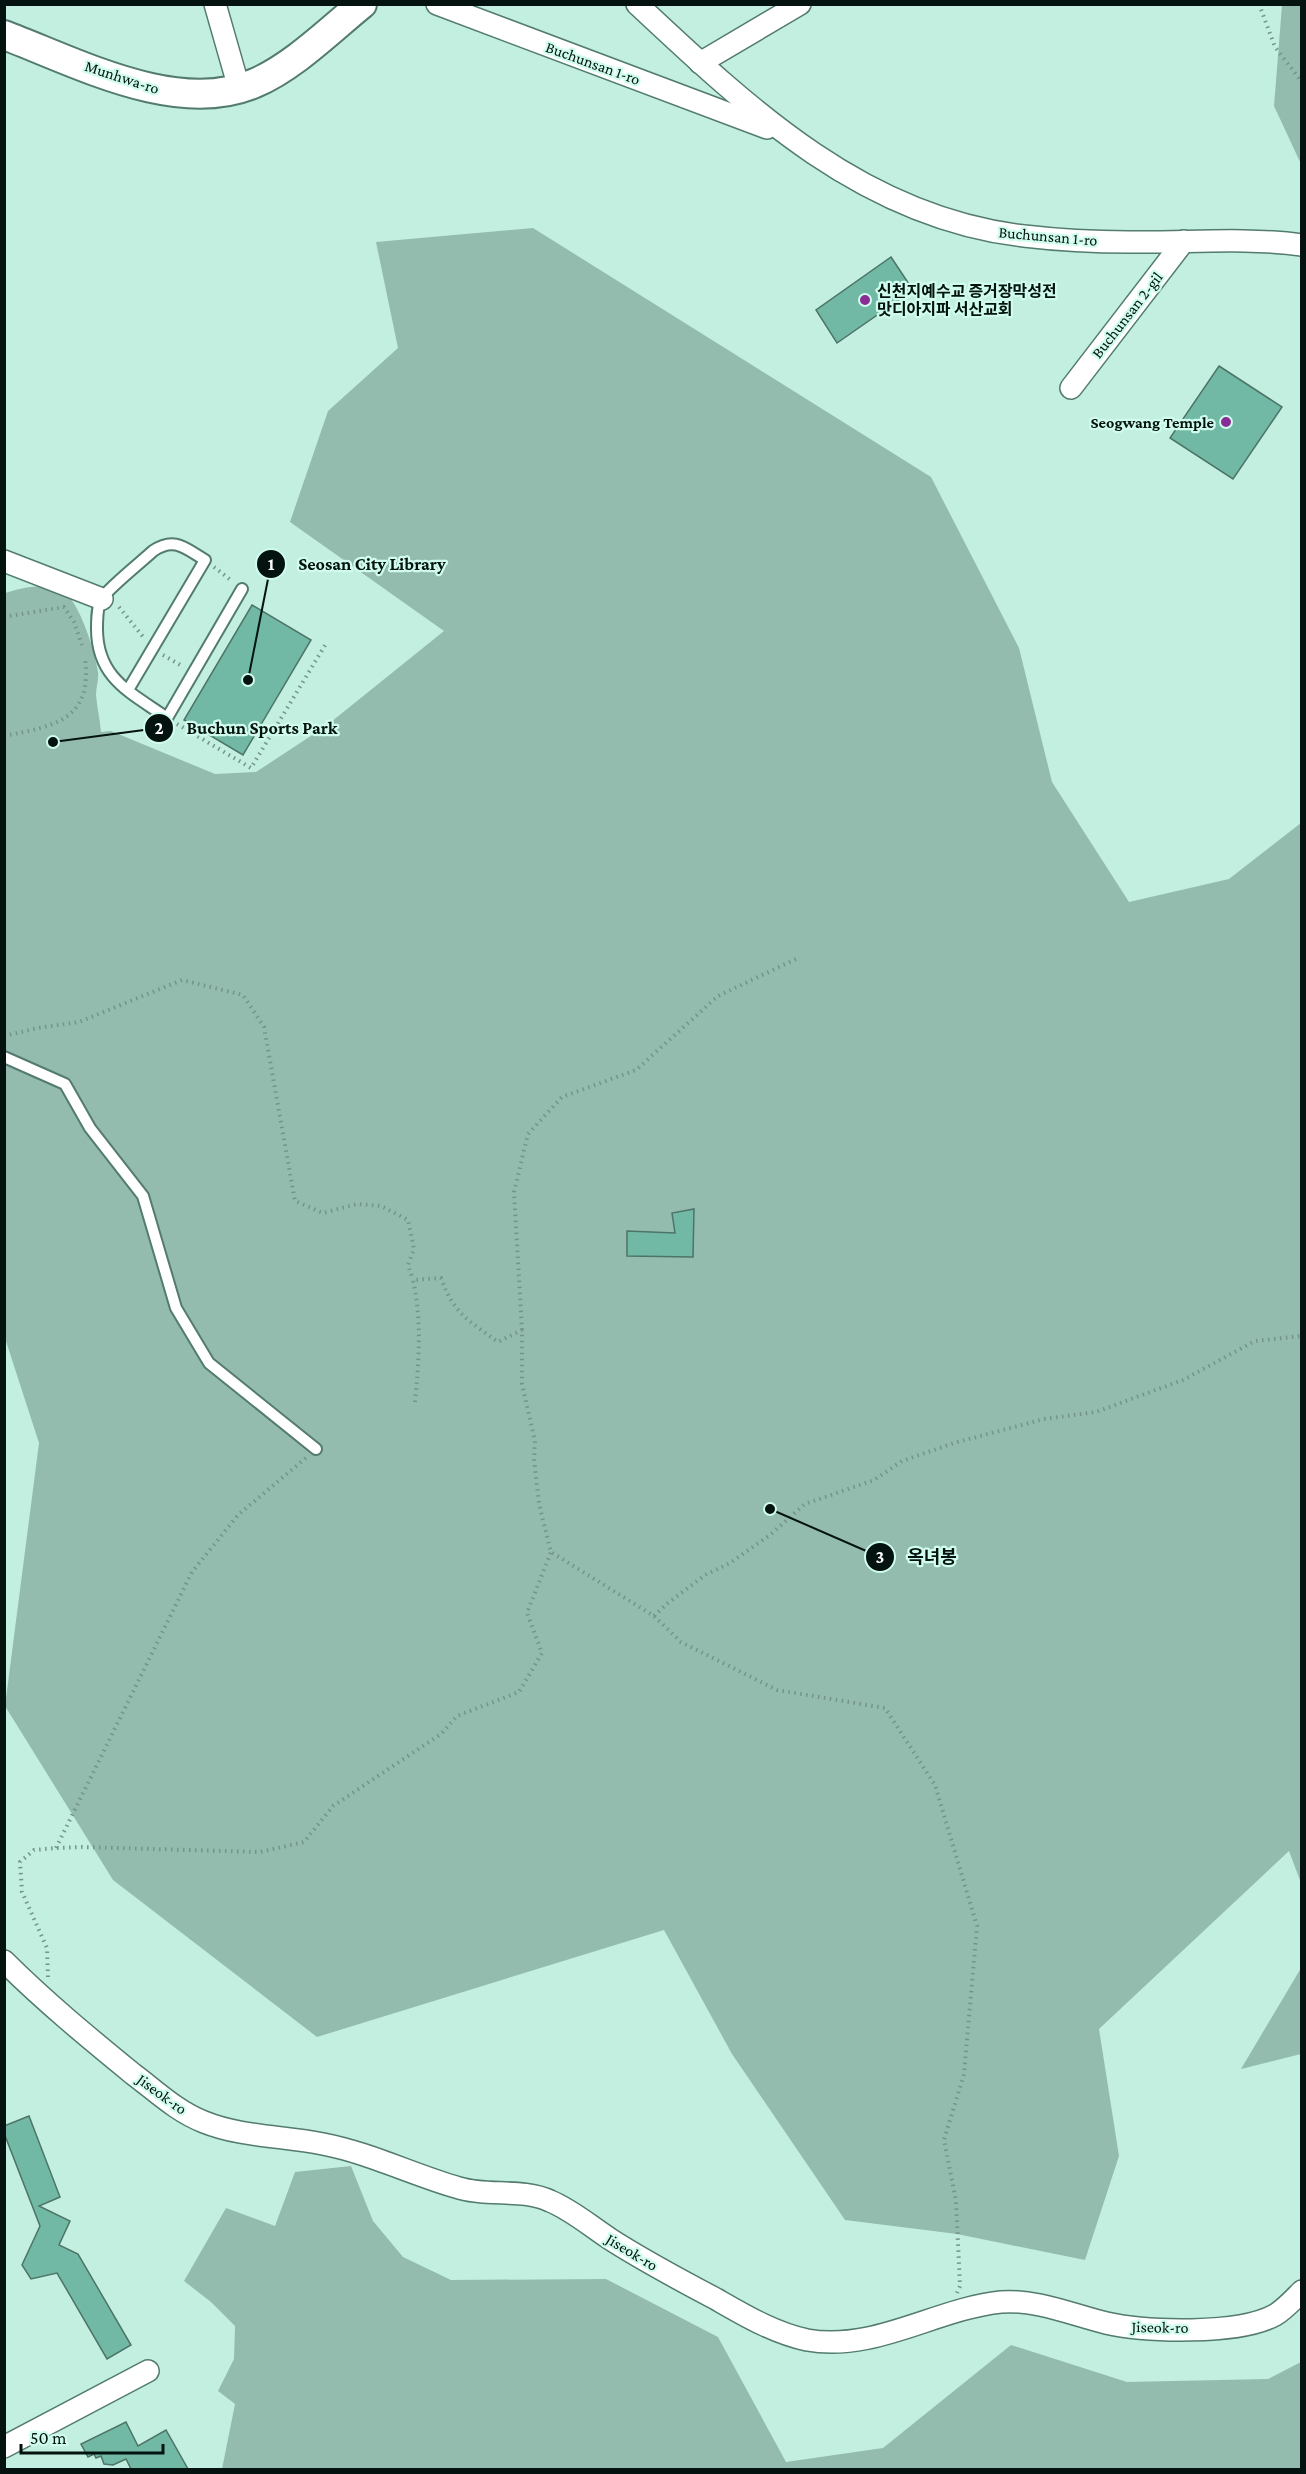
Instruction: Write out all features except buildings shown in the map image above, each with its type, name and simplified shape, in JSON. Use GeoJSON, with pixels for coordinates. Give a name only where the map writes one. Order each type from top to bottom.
{"type":"FeatureCollection","features":[{"type":"Feature","properties":{"kind":"street"},"geometry":{"type":"LineString","coordinates":[[215,4],[240,88]]}},
{"type":"Feature","properties":{"kind":"street","name":"Munhwa-ro"},"geometry":{"type":"LineString","coordinates":[[4,35],[144,87],[191,93],[240,88],[265,78],[287,64],[362,4]]}},
{"type":"Feature","properties":{"kind":"street","name":"Buchunsan 1-ro"},"geometry":{"type":"LineString","coordinates":[[437,4],[782,133]]}},
{"type":"Feature","properties":{"kind":"street","name":"Buchunsan 1-ro"},"geometry":{"type":"LineString","coordinates":[[637,4],[700,63],[782,133],[837,169],[897,202],[963,224],[1024,236],[1127,242],[1241,241],[1302,244]]}},
{"type":"Feature","properties":{"kind":"street"},"geometry":{"type":"LineString","coordinates":[[700,63],[800,4]]}},
{"type":"Feature","properties":{"kind":"street","name":"Buchunsan 2-gil"},"geometry":{"type":"LineString","coordinates":[[1071,388],[1184,242]]}},
{"type":"Feature","properties":{"kind":"street"},"geometry":{"type":"LineString","coordinates":[[4,561],[102,598]]}},
{"type":"Feature","properties":{"kind":"street","name":"Jiseok-ro"},"geometry":{"type":"LineString","coordinates":[[4,1960],[48,2001],[167,2102],[204,2122],[228,2129],[326,2144],[466,2190],[484,2194],[521,2194],[545,2198],[569,2210],[609,2238],[667,2273],[782,2333],[807,2340],[847,2342],[895,2332],[969,2307],[1006,2302],[1037,2305],[1136,2329],[1241,2326],[1274,2315],[1302,2291]]}},
{"type":"Feature","properties":{"kind":"street"},"geometry":{"type":"LineString","coordinates":[[4,2447],[148,2371]]}},
{"type":"Feature","properties":{"kind":"lane"},"geometry":{"type":"LineString","coordinates":[[128,690],[205,560],[180,545],[162,545],[102,598],[97,626],[101,655],[106,669],[128,690],[167,718],[242,589]]}},
{"type":"Feature","properties":{"kind":"lane"},"geometry":{"type":"LineString","coordinates":[[4,1057],[65,1084],[90,1128],[143,1196],[176,1308],[209,1363],[316,1449]]}},
{"type":"Feature","properties":{"kind":"path"},"geometry":{"type":"LineString","coordinates":[[1259,4],[1275,47],[1302,82]]}},
{"type":"Feature","properties":{"kind":"path"},"geometry":{"type":"LineString","coordinates":[[205,560],[242,589]]}},
{"type":"Feature","properties":{"kind":"path"},"geometry":{"type":"LineString","coordinates":[[102,598],[118,606],[131,625],[153,648],[193,673]]}},
{"type":"Feature","properties":{"kind":"path"},"geometry":{"type":"LineString","coordinates":[[4,617],[64,607],[74,622],[83,647]]}},
{"type":"Feature","properties":{"kind":"path"},"geometry":{"type":"LineString","coordinates":[[167,718],[251,768],[327,642]]}},
{"type":"Feature","properties":{"kind":"path"},"geometry":{"type":"LineString","coordinates":[[4,736],[52,726],[71,714],[81,699],[86,684],[85,656]]}},
{"type":"Feature","properties":{"kind":"path"},"geometry":{"type":"LineString","coordinates":[[48,2001],[47,1948],[22,1892],[20,1862],[34,1850],[82,1847],[260,1852],[304,1842],[333,1806],[441,1734],[457,1716],[519,1692],[542,1653],[527,1613],[551,1552],[539,1504],[534,1459],[535,1441],[522,1384],[522,1330],[514,1192],[528,1134],[562,1097],[636,1070],[718,996],[796,959]]}},
{"type":"Feature","properties":{"kind":"path"},"geometry":{"type":"LineString","coordinates":[[4,1036],[79,1022],[182,981],[243,995],[264,1027],[295,1202],[323,1213],[357,1204],[381,1206],[408,1220],[414,1249],[408,1265],[419,1307],[420,1346],[415,1402]]}},
{"type":"Feature","properties":{"kind":"path"},"geometry":{"type":"LineString","coordinates":[[413,1280],[441,1278],[448,1299],[459,1311],[498,1342],[522,1330]]}},
{"type":"Feature","properties":{"kind":"path"},"geometry":{"type":"LineString","coordinates":[[654,1616],[705,1575],[730,1563],[770,1535],[805,1504],[874,1480],[902,1461],[954,1443],[1044,1419],[1096,1412],[1183,1380],[1255,1341],[1302,1336]]}},
{"type":"Feature","properties":{"kind":"path"},"geometry":{"type":"LineString","coordinates":[[56,1848],[192,1572],[238,1515],[316,1449]]}},
{"type":"Feature","properties":{"kind":"path"},"geometry":{"type":"LineString","coordinates":[[551,1552],[654,1616],[681,1642],[777,1690],[885,1708],[935,1785],[977,1926],[964,2074],[944,2140],[956,2201],[960,2286],[956,2295]]}},
{"type":"Feature","properties":{"kind":"shaded area"},"geometry":{"type":"Polygon","coordinates":[[[1282,5],[1301,5],[1301,164],[1274,106],[1282,5]]]}},
{"type":"Feature","properties":{"kind":"shaded area"},"geometry":{"type":"Polygon","coordinates":[[[533,228],[931,477],[1019,648],[1052,782],[1129,902],[1229,879],[1301,823],[1301,1883],[1289,1851],[1099,2029],[1119,2156],[1085,2260],[957,2234],[845,2220],[732,2054],[664,1930],[317,2037],[113,1880],[5,1706],[39,1443],[4,1335],[5,593],[26,588],[50,587],[64,592],[76,606],[86,629],[96,663],[98,675],[96,695],[101,732],[111,731],[215,774],[256,772],[326,726],[444,631],[290,522],[328,411],[398,348],[376,242],[533,228]]]}},
{"type":"Feature","properties":{"kind":"shaded area"},"geometry":{"type":"Polygon","coordinates":[[[1301,1968],[1301,2054],[1241,2069],[1301,1968]]]}},
{"type":"Feature","properties":{"kind":"shaded area"},"geometry":{"type":"Polygon","coordinates":[[[351,2166],[373,2221],[403,2257],[451,2280],[606,2279],[718,2337],[786,2462],[883,2448],[1011,2345],[1127,2382],[1268,2379],[1301,2362],[1301,2469],[222,2469],[235,2404],[218,2391],[234,2359],[235,2326],[211,2302],[184,2281],[226,2208],[275,2226],[295,2172],[351,2166]]]}},
{"type":"Feature","properties":{"kind":"place","name":"신천지예수교 증거장막성전 맛디아지파 서산교회"},"geometry":{"type":"Point","coordinates":[865,300]}},
{"type":"Feature","properties":{"kind":"place","name":"Seogwang Temple"},"geometry":{"type":"Point","coordinates":[1226,422]}},
{"type":"Feature","properties":{"kind":"place","name":"Seosan City Library"},"geometry":{"type":"Point","coordinates":[248,680]}},
{"type":"Feature","properties":{"kind":"place","name":"Buchun Sports Park"},"geometry":{"type":"Point","coordinates":[53,742]}},
{"type":"Feature","properties":{"kind":"place","name":"옥녀봉"},"geometry":{"type":"Point","coordinates":[770,1509]}}]}
